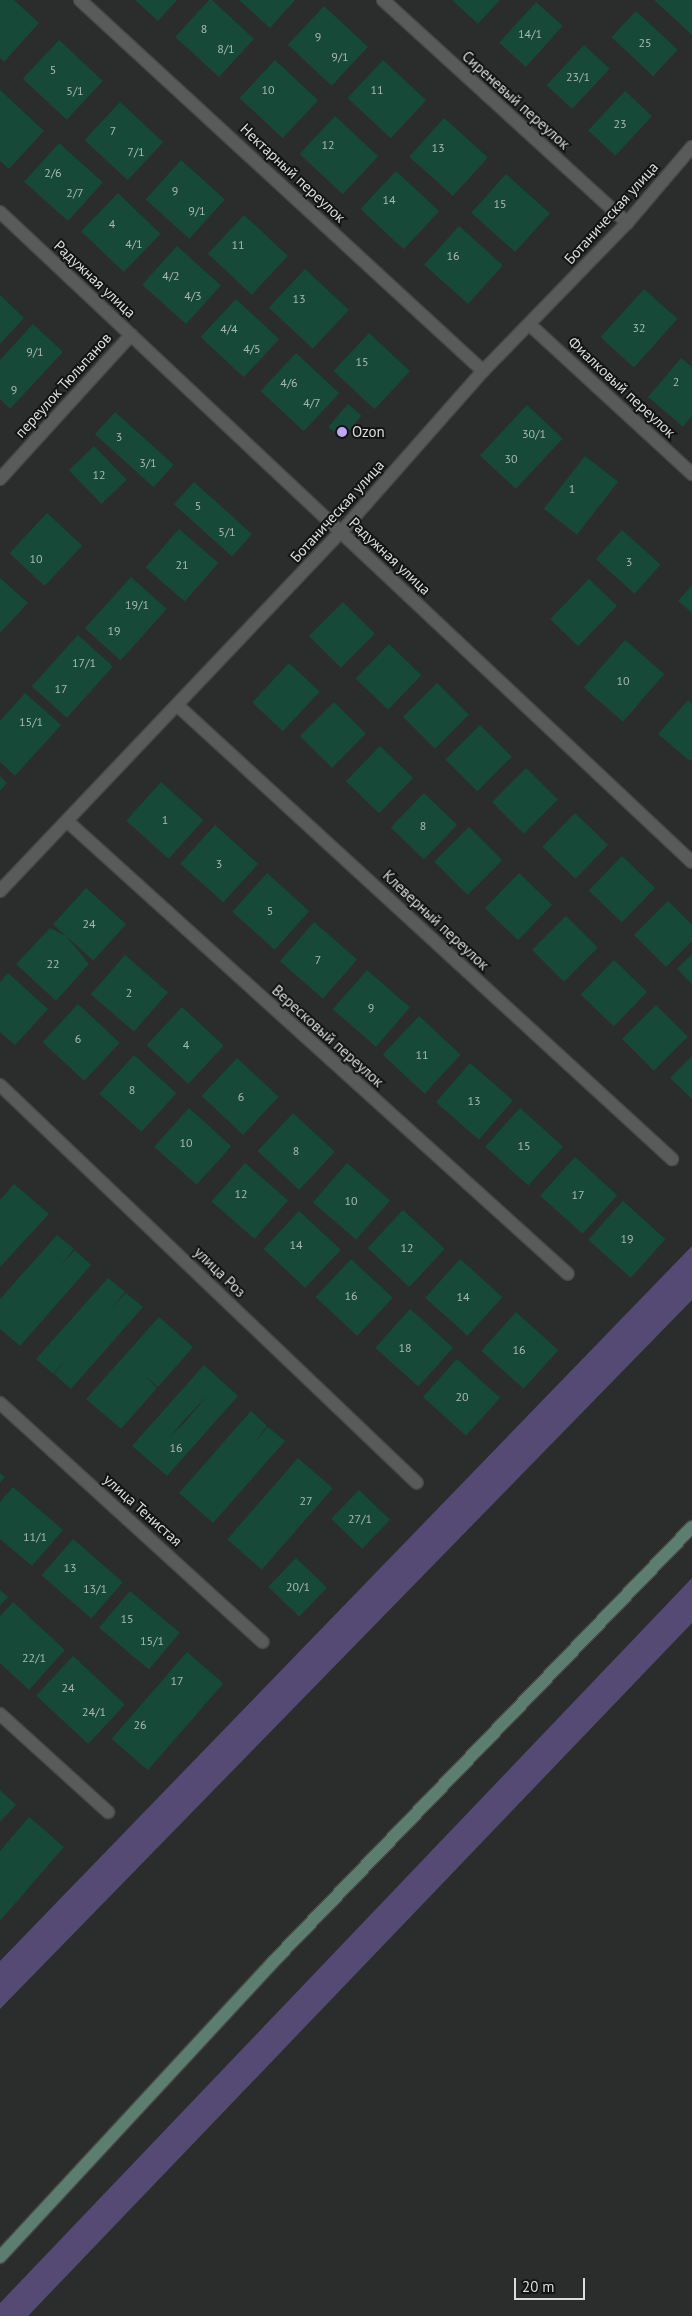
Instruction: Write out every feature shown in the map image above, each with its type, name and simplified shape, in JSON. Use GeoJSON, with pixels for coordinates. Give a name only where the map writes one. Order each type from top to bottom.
{"type":"FeatureCollection","features":[{"type":"Feature","properties":{"kind":"street","name":"Нектарный переулок"},"geometry":{"type":"LineString","coordinates":[[80,0],[483,371]]}},
{"type":"Feature","properties":{"kind":"street","name":"Сиреневый переулок"},"geometry":{"type":"LineString","coordinates":[[392,3],[627,223]]}},
{"type":"Feature","properties":{"kind":"street","name":"Ботаническая улица"},"geometry":{"type":"LineString","coordinates":[[0,891],[341,532],[483,371],[627,223],[692,147]]}},
{"type":"Feature","properties":{"kind":"street","name":"Радужная улица"},"geometry":{"type":"LineString","coordinates":[[0,212],[692,862]]}},
{"type":"Feature","properties":{"kind":"street","name":"Фиалковый переулок"},"geometry":{"type":"LineString","coordinates":[[529,324],[692,474]]}},
{"type":"Feature","properties":{"kind":"street","name":"переулок Тюльпанов"},"geometry":{"type":"LineString","coordinates":[[0,478],[130,335]]}},
{"type":"Feature","properties":{"kind":"street","name":"Клеверный переулок"},"geometry":{"type":"LineString","coordinates":[[177,705],[672,1159]]}},
{"type":"Feature","properties":{"kind":"street","name":"Вересковый переулок"},"geometry":{"type":"LineString","coordinates":[[67,821],[568,1274]]}},
{"type":"Feature","properties":{"kind":"street","name":"улица Роз"},"geometry":{"type":"LineString","coordinates":[[0,1085],[417,1483]]}},
{"type":"Feature","properties":{"kind":"street","name":"улица Тенистая"},"geometry":{"type":"LineString","coordinates":[[0,1403],[263,1642]]}},
{"type":"Feature","properties":{"kind":"street"},"geometry":{"type":"LineString","coordinates":[[0,2256],[273,1962],[692,1526]]}},
{"type":"Feature","properties":{"kind":"street"},"geometry":{"type":"LineString","coordinates":[[0,1714],[108,1812]]}},
{"type":"Feature","properties":{"kind":"shaded area"},"geometry":{"type":"Polygon","coordinates":[[[692,1246],[692,1300],[0,2009],[0,1961],[692,1246]]]}},
{"type":"Feature","properties":{"kind":"shaded area"},"geometry":{"type":"Polygon","coordinates":[[[692,1578],[692,1623],[28,2316],[0,2316],[0,2303],[692,1578]]]}},
{"type":"Feature","properties":{"kind":"building"},"geometry":{"type":"Polygon","coordinates":[[[0,0],[14,0],[39,23],[4,62],[0,58],[0,0]]]}},
{"type":"Feature","properties":{"kind":"building"},"geometry":{"type":"Polygon","coordinates":[[[135,0],[177,0],[158,21],[135,0]]]}},
{"type":"Feature","properties":{"kind":"building"},"geometry":{"type":"Polygon","coordinates":[[[209,0],[212,0],[254,39],[219,77],[175,37],[209,0]]]}},
{"type":"Feature","properties":{"kind":"building"},"geometry":{"type":"Polygon","coordinates":[[[239,0],[295,0],[270,28],[239,0]]]}},
{"type":"Feature","properties":{"kind":"building"},"geometry":{"type":"Polygon","coordinates":[[[452,0],[500,0],[478,24],[452,0]]]}},
{"type":"Feature","properties":{"kind":"building"},"geometry":{"type":"Polygon","coordinates":[[[654,0],[692,0],[692,35],[654,0]]]}},
{"type":"Feature","properties":{"kind":"building"},"geometry":{"type":"Polygon","coordinates":[[[536,2],[563,26],[526,67],[499,43],[536,2]]]}},
{"type":"Feature","properties":{"kind":"building"},"geometry":{"type":"Polygon","coordinates":[[[324,6],[368,47],[332,86],[288,45],[324,6]]]}},
{"type":"Feature","properties":{"kind":"building"},"geometry":{"type":"Polygon","coordinates":[[[636,11],[678,50],[653,76],[611,37],[636,11]]]}},
{"type":"Feature","properties":{"kind":"building"},"geometry":{"type":"Polygon","coordinates":[[[59,40],[103,81],[67,120],[23,79],[59,40]]]}},
{"type":"Feature","properties":{"kind":"building"},"geometry":{"type":"Polygon","coordinates":[[[584,45],[610,69],[572,109],[546,85],[584,45]]]}},
{"type":"Feature","properties":{"kind":"building"},"geometry":{"type":"Polygon","coordinates":[[[275,60],[318,100],[283,138],[240,98],[275,60]]]}},
{"type":"Feature","properties":{"kind":"building"},"geometry":{"type":"Polygon","coordinates":[[[383,60],[426,100],[391,138],[348,98],[383,60]]]}},
{"type":"Feature","properties":{"kind":"building"},"geometry":{"type":"Polygon","coordinates":[[[0,90],[44,131],[9,169],[0,161],[0,90]]]}},
{"type":"Feature","properties":{"kind":"building"},"geometry":{"type":"Polygon","coordinates":[[[625,91],[652,116],[615,156],[588,130],[625,91]]]}},
{"type":"Feature","properties":{"kind":"building"},"geometry":{"type":"Polygon","coordinates":[[[120,102],[163,142],[128,180],[85,140],[120,102]]]}},
{"type":"Feature","properties":{"kind":"building"},"geometry":{"type":"Polygon","coordinates":[[[335,116],[378,156],[343,194],[300,154],[335,116]]]}},
{"type":"Feature","properties":{"kind":"building"},"geometry":{"type":"Polygon","coordinates":[[[444,118],[488,157],[453,196],[409,157],[444,118]]]}},
{"type":"Feature","properties":{"kind":"building"},"geometry":{"type":"Polygon","coordinates":[[[59,143],[103,182],[68,221],[24,182],[59,143]]]}},
{"type":"Feature","properties":{"kind":"building"},"geometry":{"type":"Polygon","coordinates":[[[181,160],[225,199],[189,239],[146,199],[181,160]]]}},
{"type":"Feature","properties":{"kind":"building"},"geometry":{"type":"Polygon","coordinates":[[[396,171],[439,211],[404,249],[361,209],[396,171]]]}},
{"type":"Feature","properties":{"kind":"building"},"geometry":{"type":"Polygon","coordinates":[[[506,174],[550,213],[515,252],[471,213],[506,174]]]}},
{"type":"Feature","properties":{"kind":"building"},"geometry":{"type":"Polygon","coordinates":[[[118,193],[160,234],[124,272],[81,231],[118,193]]]}},
{"type":"Feature","properties":{"kind":"building"},"geometry":{"type":"Polygon","coordinates":[[[244,215],[288,256],[252,295],[208,254],[244,215]]]}},
{"type":"Feature","properties":{"kind":"building"},"geometry":{"type":"Polygon","coordinates":[[[459,226],[503,265],[468,304],[424,265],[459,226]]]}},
{"type":"Feature","properties":{"kind":"building"},"geometry":{"type":"Polygon","coordinates":[[[177,246],[221,285],[186,324],[142,285],[177,246]]]}},
{"type":"Feature","properties":{"kind":"building"},"geometry":{"type":"Polygon","coordinates":[[[305,269],[349,310],[313,349],[269,308],[305,269]]]}},
{"type":"Feature","properties":{"kind":"building"},"geometry":{"type":"Polygon","coordinates":[[[644,289],[677,319],[634,367],[601,337],[644,289]]]}},
{"type":"Feature","properties":{"kind":"building"},"geometry":{"type":"Polygon","coordinates":[[[0,295],[24,318],[0,344],[0,295]]]}},
{"type":"Feature","properties":{"kind":"building"},"geometry":{"type":"Polygon","coordinates":[[[236,299],[279,339],[244,377],[201,337],[236,299]]]}},
{"type":"Feature","properties":{"kind":"building"},"geometry":{"type":"Polygon","coordinates":[[[33,324],[63,352],[10,409],[0,399],[0,360],[33,324]]]}},
{"type":"Feature","properties":{"kind":"building"},"geometry":{"type":"Polygon","coordinates":[[[369,333],[410,371],[374,409],[334,371],[369,333]]]}},
{"type":"Feature","properties":{"kind":"building"},"geometry":{"type":"Polygon","coordinates":[[[296,353],[339,393],[304,431],[261,391],[296,353]]]}},
{"type":"Feature","properties":{"kind":"building"},"geometry":{"type":"Polygon","coordinates":[[[681,358],[692,367],[692,416],[683,427],[648,397],[681,358]]]}},
{"type":"Feature","properties":{"kind":"building"},"geometry":{"type":"Polygon","coordinates":[[[348,404],[362,416],[342,438],[328,427],[348,404]]]}},
{"type":"Feature","properties":{"kind":"building"},"geometry":{"type":"Polygon","coordinates":[[[527,405],[563,438],[516,489],[480,455],[527,405]]]}},
{"type":"Feature","properties":{"kind":"building"},"geometry":{"type":"Polygon","coordinates":[[[115,412],[174,465],[154,487],[95,434],[115,412]]]}},
{"type":"Feature","properties":{"kind":"building"},"geometry":{"type":"Polygon","coordinates":[[[94,446],[127,480],[101,504],[69,470],[94,446]]]}},
{"type":"Feature","properties":{"kind":"building"},"geometry":{"type":"Polygon","coordinates":[[[585,456],[618,482],[577,535],[544,509],[585,456]]]}},
{"type":"Feature","properties":{"kind":"building"},"geometry":{"type":"Polygon","coordinates":[[[194,482],[252,534],[232,556],[174,504],[194,482]]]}},
{"type":"Feature","properties":{"kind":"building"},"geometry":{"type":"Polygon","coordinates":[[[47,513],[82,546],[45,586],[9,553],[47,513]]]}},
{"type":"Feature","properties":{"kind":"building"},"geometry":{"type":"Polygon","coordinates":[[[179,529],[218,563],[185,602],[146,567],[179,529]]]}},
{"type":"Feature","properties":{"kind":"building"},"geometry":{"type":"Polygon","coordinates":[[[622,530],[661,565],[635,594],[596,559],[622,530]]]}},
{"type":"Feature","properties":{"kind":"building"},"geometry":{"type":"Polygon","coordinates":[[[131,577],[167,609],[121,660],[85,628],[131,577]]]}},
{"type":"Feature","properties":{"kind":"building"},"geometry":{"type":"Polygon","coordinates":[[[0,578],[28,603],[0,633],[0,578]]]}},
{"type":"Feature","properties":{"kind":"building"},"geometry":{"type":"Polygon","coordinates":[[[589,579],[617,606],[578,646],[550,619],[589,579]]]}},
{"type":"Feature","properties":{"kind":"building"},"geometry":{"type":"Polygon","coordinates":[[[692,585],[692,613],[678,601],[692,585]]]}},
{"type":"Feature","properties":{"kind":"building"},"geometry":{"type":"Polygon","coordinates":[[[343,602],[375,634],[341,668],[309,636],[343,602]]]}},
{"type":"Feature","properties":{"kind":"building"},"geometry":{"type":"Polygon","coordinates":[[[78,635],[113,666],[67,718],[32,686],[78,635]]]}},
{"type":"Feature","properties":{"kind":"building"},"geometry":{"type":"Polygon","coordinates":[[[625,640],[664,674],[623,722],[584,688],[625,640]]]}},
{"type":"Feature","properties":{"kind":"building"},"geometry":{"type":"Polygon","coordinates":[[[389,644],[421,675],[388,710],[356,679],[389,644]]]}},
{"type":"Feature","properties":{"kind":"building"},"geometry":{"type":"Polygon","coordinates":[[[289,663],[320,692],[283,731],[252,702],[289,663]]]}},
{"type":"Feature","properties":{"kind":"building"},"geometry":{"type":"Polygon","coordinates":[[[437,683],[469,715],[435,749],[403,717],[437,683]]]}},
{"type":"Feature","properties":{"kind":"building"},"geometry":{"type":"Polygon","coordinates":[[[25,693],[61,725],[15,776],[0,762],[0,721],[25,693]]]}},
{"type":"Feature","properties":{"kind":"building"},"geometry":{"type":"Polygon","coordinates":[[[688,700],[692,704],[692,759],[690,761],[658,734],[688,700]]]}},
{"type":"Feature","properties":{"kind":"building"},"geometry":{"type":"Polygon","coordinates":[[[334,702],[366,734],[332,768],[300,736],[334,702]]]}},
{"type":"Feature","properties":{"kind":"building"},"geometry":{"type":"Polygon","coordinates":[[[480,725],[512,757],[477,791],[445,760],[480,725]]]}},
{"type":"Feature","properties":{"kind":"building"},"geometry":{"type":"Polygon","coordinates":[[[380,746],[413,778],[379,813],[346,781],[380,746]]]}},
{"type":"Feature","properties":{"kind":"building"},"geometry":{"type":"Polygon","coordinates":[[[526,768],[558,800],[524,834],[492,802],[526,768]]]}},
{"type":"Feature","properties":{"kind":"building"},"geometry":{"type":"Polygon","coordinates":[[[0,776],[7,783],[0,791],[0,776]]]}},
{"type":"Feature","properties":{"kind":"building"},"geometry":{"type":"Polygon","coordinates":[[[161,782],[203,820],[169,859],[126,821],[161,782]]]}},
{"type":"Feature","properties":{"kind":"building"},"geometry":{"type":"Polygon","coordinates":[[[424,793],[457,825],[424,859],[391,828],[424,793]]]}},
{"type":"Feature","properties":{"kind":"building"},"geometry":{"type":"Polygon","coordinates":[[[575,813],[608,845],[575,879],[542,847],[575,813]]]}},
{"type":"Feature","properties":{"kind":"building"},"geometry":{"type":"Polygon","coordinates":[[[215,825],[258,864],[223,902],[180,864],[215,825]]]}},
{"type":"Feature","properties":{"kind":"building"},"geometry":{"type":"Polygon","coordinates":[[[469,827],[502,860],[468,895],[434,862],[469,827]]]}},
{"type":"Feature","properties":{"kind":"building"},"geometry":{"type":"Polygon","coordinates":[[[622,856],[655,888],[622,922],[589,891],[622,856]]]}},
{"type":"Feature","properties":{"kind":"building"},"geometry":{"type":"Polygon","coordinates":[[[267,873],[309,911],[275,950],[232,912],[267,873]]]}},
{"type":"Feature","properties":{"kind":"building"},"geometry":{"type":"Polygon","coordinates":[[[519,873],[552,905],[518,940],[485,908],[519,873]]]}},
{"type":"Feature","properties":{"kind":"building"},"geometry":{"type":"Polygon","coordinates":[[[86,888],[126,924],[93,961],[53,924],[86,888]]]}},
{"type":"Feature","properties":{"kind":"building"},"geometry":{"type":"Polygon","coordinates":[[[668,901],[692,925],[692,941],[666,967],[634,935],[668,901]]]}},
{"type":"Feature","properties":{"kind":"building"},"geometry":{"type":"Polygon","coordinates":[[[566,916],[598,948],[564,982],[532,950],[566,916]]]}},
{"type":"Feature","properties":{"kind":"building"},"geometry":{"type":"Polygon","coordinates":[[[314,922],[357,959],[323,999],[280,961],[314,922]]]}},
{"type":"Feature","properties":{"kind":"building"},"geometry":{"type":"Polygon","coordinates":[[[50,928],[66,936],[89,964],[56,1001],[16,964],[50,928]]]}},
{"type":"Feature","properties":{"kind":"building"},"geometry":{"type":"Polygon","coordinates":[[[692,954],[692,984],[677,969],[692,954]]]}},
{"type":"Feature","properties":{"kind":"building"},"geometry":{"type":"Polygon","coordinates":[[[125,955],[168,992],[134,1032],[91,994],[125,955]]]}},
{"type":"Feature","properties":{"kind":"building"},"geometry":{"type":"Polygon","coordinates":[[[614,960],[647,992],[614,1026],[581,995],[614,960]]]}},
{"type":"Feature","properties":{"kind":"building"},"geometry":{"type":"Polygon","coordinates":[[[367,970],[410,1007],[376,1047],[333,1009],[367,970]]]}},
{"type":"Feature","properties":{"kind":"building"},"geometry":{"type":"Polygon","coordinates":[[[8,973],[48,1009],[15,1045],[0,1032],[0,982],[8,973]]]}},
{"type":"Feature","properties":{"kind":"building"},"geometry":{"type":"Polygon","coordinates":[[[78,1004],[120,1043],[84,1081],[43,1042],[78,1004]]]}},
{"type":"Feature","properties":{"kind":"building"},"geometry":{"type":"Polygon","coordinates":[[[656,1005],[688,1037],[654,1071],[622,1039],[656,1005]]]}},
{"type":"Feature","properties":{"kind":"building"},"geometry":{"type":"Polygon","coordinates":[[[182,1007],[224,1046],[188,1084],[147,1045],[182,1007]]]}},
{"type":"Feature","properties":{"kind":"building"},"geometry":{"type":"Polygon","coordinates":[[[419,1016],[461,1055],[425,1094],[383,1055],[419,1016]]]}},
{"type":"Feature","properties":{"kind":"building"},"geometry":{"type":"Polygon","coordinates":[[[134,1055],[176,1093],[142,1132],[99,1094],[134,1055]]]}},
{"type":"Feature","properties":{"kind":"building"},"geometry":{"type":"Polygon","coordinates":[[[692,1056],[692,1099],[670,1078],[692,1056]]]}},
{"type":"Feature","properties":{"kind":"building"},"geometry":{"type":"Polygon","coordinates":[[[237,1058],[279,1097],[243,1135],[202,1096],[237,1058]]]}},
{"type":"Feature","properties":{"kind":"building"},"geometry":{"type":"Polygon","coordinates":[[[470,1063],[513,1100],[479,1140],[436,1102],[470,1063]]]}},
{"type":"Feature","properties":{"kind":"building"},"geometry":{"type":"Polygon","coordinates":[[[189,1108],[231,1146],[197,1185],[154,1147],[189,1108]]]}},
{"type":"Feature","properties":{"kind":"building"},"geometry":{"type":"Polygon","coordinates":[[[520,1108],[563,1147],[528,1185],[485,1147],[520,1108]]]}},
{"type":"Feature","properties":{"kind":"building"},"geometry":{"type":"Polygon","coordinates":[[[293,1113],[335,1152],[299,1190],[258,1151],[293,1113]]]}},
{"type":"Feature","properties":{"kind":"building"},"geometry":{"type":"Polygon","coordinates":[[[575,1157],[617,1195],[583,1234],[540,1196],[575,1157]]]}},
{"type":"Feature","properties":{"kind":"building"},"geometry":{"type":"Polygon","coordinates":[[[245,1163],[288,1200],[255,1239],[212,1201],[245,1163]]]}},
{"type":"Feature","properties":{"kind":"building"},"geometry":{"type":"Polygon","coordinates":[[[347,1163],[390,1200],[356,1240],[313,1202],[347,1163]]]}},
{"type":"Feature","properties":{"kind":"building"},"geometry":{"type":"Polygon","coordinates":[[[14,1184],[49,1214],[0,1267],[0,1200],[14,1184]]]}},
{"type":"Feature","properties":{"kind":"building"},"geometry":{"type":"Polygon","coordinates":[[[623,1201],[665,1239],[631,1278],[588,1240],[623,1201]]]}},
{"type":"Feature","properties":{"kind":"building"},"geometry":{"type":"Polygon","coordinates":[[[403,1210],[445,1249],[409,1287],[368,1248],[403,1210]]]}},
{"type":"Feature","properties":{"kind":"building"},"geometry":{"type":"Polygon","coordinates":[[[299,1211],[341,1250],[305,1288],[264,1249],[299,1211]]]}},
{"type":"Feature","properties":{"kind":"building"},"geometry":{"type":"Polygon","coordinates":[[[57,1235],[74,1249],[60,1266],[75,1250],[91,1265],[20,1346],[0,1329],[0,1299],[57,1235]]]}},
{"type":"Feature","properties":{"kind":"building"},"geometry":{"type":"Polygon","coordinates":[[[351,1259],[393,1298],[357,1336],[316,1297],[351,1259]]]}},
{"type":"Feature","properties":{"kind":"building"},"geometry":{"type":"Polygon","coordinates":[[[460,1259],[502,1297],[468,1336],[425,1298],[460,1259]]]}},
{"type":"Feature","properties":{"kind":"building"},"geometry":{"type":"Polygon","coordinates":[[[108,1278],[125,1292],[111,1309],[126,1293],[143,1307],[71,1389],[54,1374],[68,1357],[53,1374],[36,1359],[108,1278]]]}},
{"type":"Feature","properties":{"kind":"building"},"geometry":{"type":"Polygon","coordinates":[[[410,1309],[453,1348],[418,1386],[375,1348],[410,1309]]]}},
{"type":"Feature","properties":{"kind":"building"},"geometry":{"type":"Polygon","coordinates":[[[516,1312],[558,1350],[524,1389],[481,1351],[516,1312]]]}},
{"type":"Feature","properties":{"kind":"building"},"geometry":{"type":"Polygon","coordinates":[[[159,1317],[193,1347],[158,1387],[146,1377],[157,1388],[121,1429],[86,1399],[159,1317]]]}},
{"type":"Feature","properties":{"kind":"building"},"geometry":{"type":"Polygon","coordinates":[[[457,1359],[500,1398],[466,1436],[423,1397],[457,1359]]]}},
{"type":"Feature","properties":{"kind":"building"},"geometry":{"type":"Polygon","coordinates":[[[204,1365],[238,1396],[167,1476],[132,1446],[204,1365]],[[208,1395],[170,1437],[186,1421],[208,1395]]]}},
{"type":"Feature","properties":{"kind":"building"},"geometry":{"type":"Polygon","coordinates":[[[251,1411],[267,1426],[254,1443],[268,1427],[285,1441],[213,1523],[179,1493],[251,1411]]]}},
{"type":"Feature","properties":{"kind":"building"},"geometry":{"type":"Polygon","coordinates":[[[298,1458],[333,1488],[262,1570],[227,1540],[298,1458]]]}},
{"type":"Feature","properties":{"kind":"building"},"geometry":{"type":"Polygon","coordinates":[[[0,1473],[5,1477],[0,1483],[0,1473]]]}},
{"type":"Feature","properties":{"kind":"building"},"geometry":{"type":"Polygon","coordinates":[[[13,1487],[63,1530],[32,1566],[0,1539],[0,1502],[13,1487]]]}},
{"type":"Feature","properties":{"kind":"building"},"geometry":{"type":"Polygon","coordinates":[[[359,1490],[390,1520],[362,1549],[331,1519],[359,1490]]]}},
{"type":"Feature","properties":{"kind":"building"},"geometry":{"type":"Polygon","coordinates":[[[73,1539],[123,1582],[91,1619],[42,1575],[73,1539]]]}},
{"type":"Feature","properties":{"kind":"building"},"geometry":{"type":"Polygon","coordinates":[[[296,1558],[327,1588],[299,1617],[268,1587],[296,1558]]]}},
{"type":"Feature","properties":{"kind":"building"},"geometry":{"type":"Polygon","coordinates":[[[0,1590],[8,1597],[0,1606],[0,1590]]]}},
{"type":"Feature","properties":{"kind":"building"},"geometry":{"type":"Polygon","coordinates":[[[130,1591],[180,1633],[149,1670],[99,1628],[130,1591]]]}},
{"type":"Feature","properties":{"kind":"building"},"geometry":{"type":"Polygon","coordinates":[[[13,1602],[65,1650],[29,1690],[0,1663],[0,1616],[13,1602]]]}},
{"type":"Feature","properties":{"kind":"building"},"geometry":{"type":"Polygon","coordinates":[[[187,1652],[223,1683],[148,1770],[112,1739],[187,1652]]]}},
{"type":"Feature","properties":{"kind":"building"},"geometry":{"type":"Polygon","coordinates":[[[73,1656],[125,1704],[88,1744],[36,1695],[73,1656]]]}},
{"type":"Feature","properties":{"kind":"building"},"geometry":{"type":"Polygon","coordinates":[[[0,1790],[16,1805],[0,1822],[0,1790]]]}},
{"type":"Feature","properties":{"kind":"building"},"geometry":{"type":"Polygon","coordinates":[[[29,1817],[64,1847],[0,1921],[0,1851],[29,1817]]]}},
{"type":"Feature","properties":{"kind":"place","name":"Ozon"},"geometry":{"type":"Point","coordinates":[342,432]}}]}
